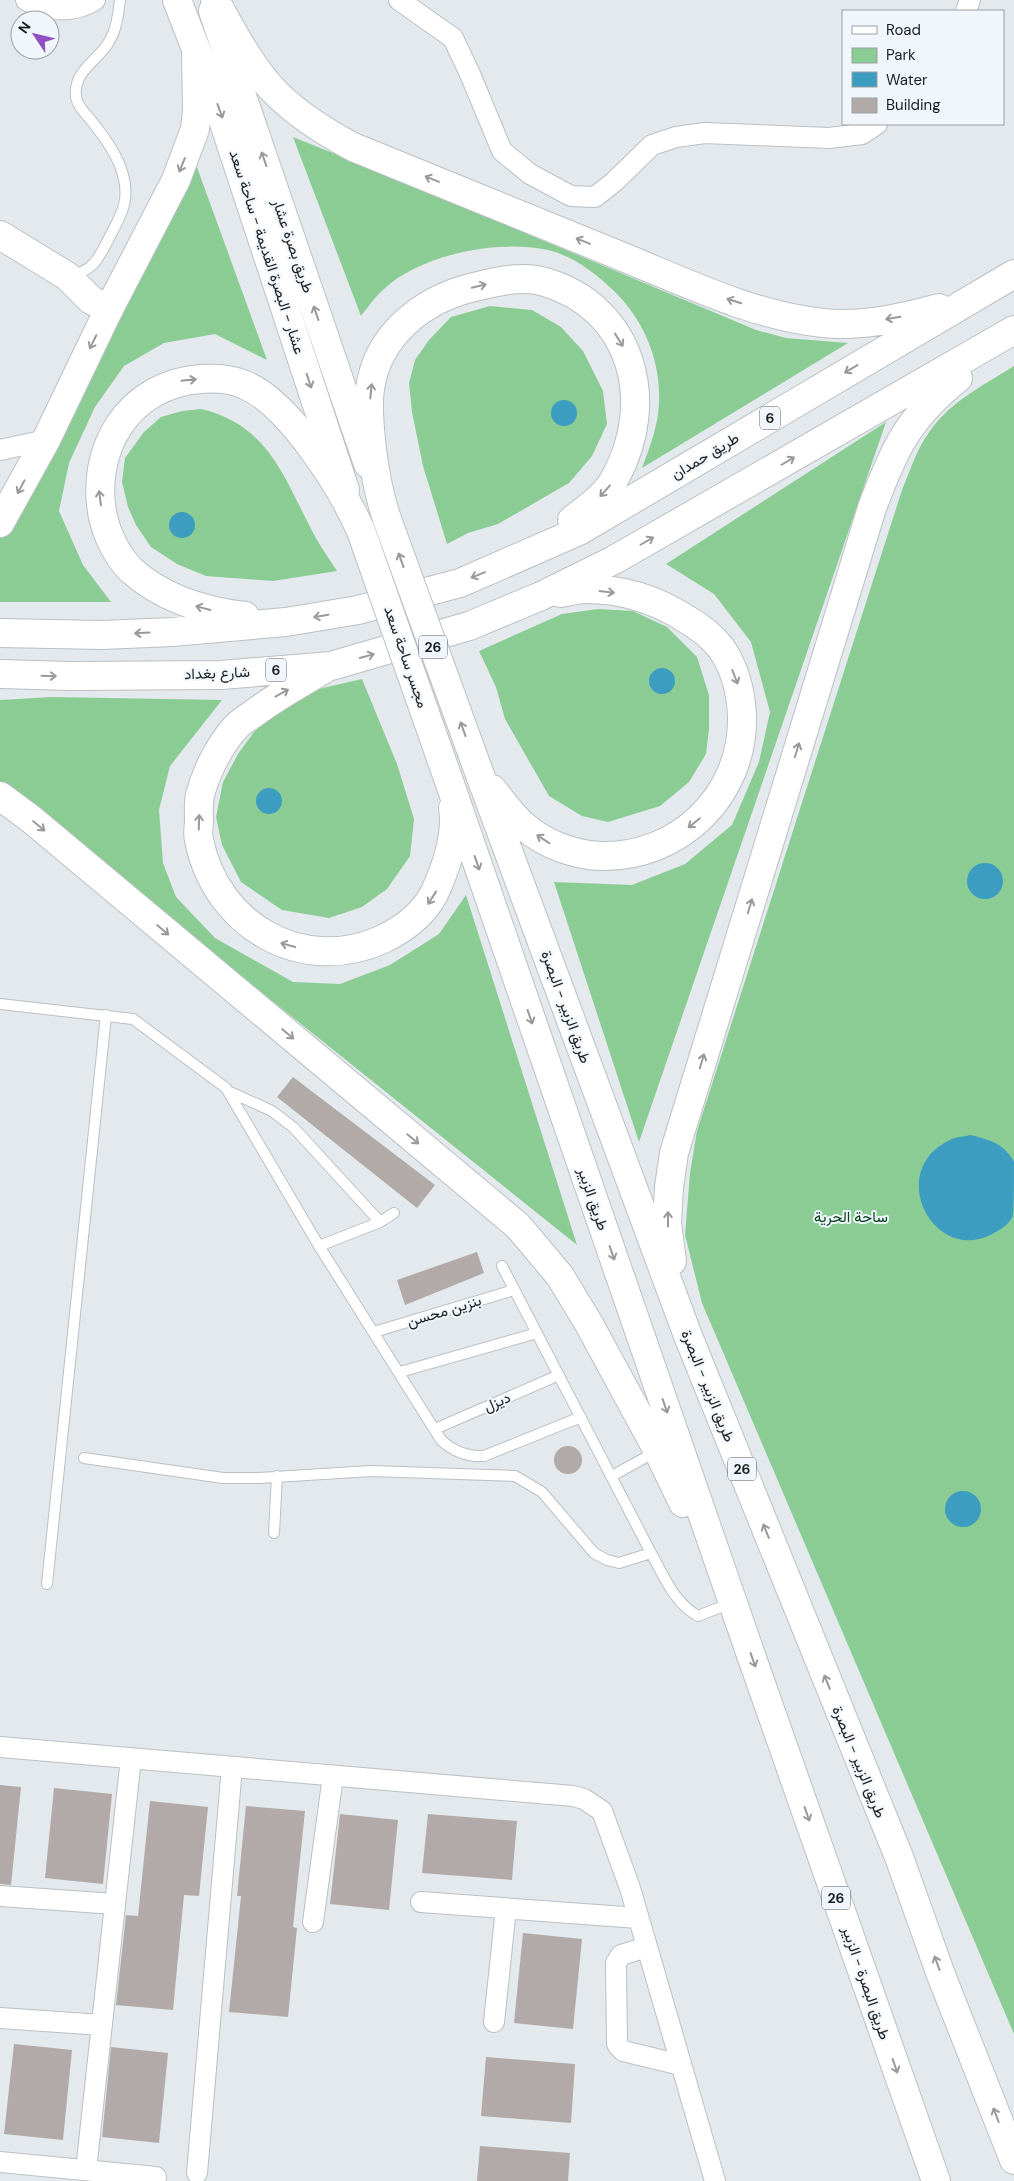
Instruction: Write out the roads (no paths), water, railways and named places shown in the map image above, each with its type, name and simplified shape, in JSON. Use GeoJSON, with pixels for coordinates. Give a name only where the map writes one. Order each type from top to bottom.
{"type":"FeatureCollection","features":[{"type":"Feature","properties":{"kind":"main road","name":"عشار - البصرة القديمة - ساحة سعد"},"geometry":{"type":"LineString","coordinates":[[176,0],[221,114],[350,506]]}},
{"type":"Feature","properties":{"kind":"main road","name":"طريق بصرة عشار"},"geometry":{"type":"LineString","coordinates":[[209,0],[378,492]]}},
{"type":"Feature","properties":{"kind":"main road"},"geometry":{"type":"LineString","coordinates":[[215,0],[230,28],[276,93],[321,130],[353,147],[714,294],[788,317],[824,323],[864,323],[912,316],[974,299]]}},
{"type":"Feature","properties":{"kind":"main road"},"geometry":{"type":"LineString","coordinates":[[0,523],[46,440],[109,309],[166,201],[195,129],[197,111],[196,49]]}},
{"type":"Feature","properties":{"kind":"main road"},"geometry":{"type":"LineString","coordinates":[[7,240],[67,276],[91,300],[109,309]]}},
{"type":"Feature","properties":{"kind":"main road","name":"طريق حمدان"},"geometry":{"type":"LineString","coordinates":[[523,557],[579,531],[879,353],[974,299],[1013,274]]}},
{"type":"Feature","properties":{"kind":"main road"},"geometry":{"type":"LineString","coordinates":[[378,492],[369,426],[370,389],[378,361],[393,334],[411,316],[431,304],[455,292],[478,286],[520,279],[543,282],[568,291],[590,306],[609,324],[622,343],[631,364],[635,390],[636,421],[630,448],[614,480],[594,503],[553,537],[523,557]]}},
{"type":"Feature","properties":{"kind":"main road"},"geometry":{"type":"LineString","coordinates":[[688,1336],[673,1268],[667,1223],[669,1187],[674,1153],[872,508],[894,453],[910,426],[933,399],[1014,331]]}},
{"type":"Feature","properties":{"kind":"main road","name":"6"},"geometry":{"type":"LineString","coordinates":[[541,596],[614,560],[1014,331]]}},
{"type":"Feature","properties":{"kind":"main road"},"geometry":{"type":"LineString","coordinates":[[286,622],[222,613],[186,603],[153,587],[130,569],[115,548],[106,528],[102,510],[99,489],[102,464],[108,444],[121,422],[138,404],[158,390],[182,380],[214,378],[244,384],[268,398],[290,422],[314,452],[350,506]]}},
{"type":"Feature","properties":{"kind":"main road","name":"مجسر ساحة سعد"},"geometry":{"type":"LineString","coordinates":[[378,492],[480,775]]}},
{"type":"Feature","properties":{"kind":"main road","name":"مجسر ساحة سعد"},"geometry":{"type":"LineString","coordinates":[[350,506],[361,531],[450,784]]}},
{"type":"Feature","properties":{"kind":"main road","name":"6"},"geometry":{"type":"LineString","coordinates":[[0,633],[102,635],[172,632],[286,622],[358,610],[460,583],[523,557]]}},
{"type":"Feature","properties":{"kind":"main road"},"geometry":{"type":"LineString","coordinates":[[480,775],[525,827],[551,844],[585,855],[622,856],[650,850],[680,834],[702,816],[725,788],[737,759],[742,724],[741,700],[736,677],[721,648],[699,627],[659,603],[633,595],[585,589],[541,596]]}},
{"type":"Feature","properties":{"kind":"main road","name":"شارع بغداد"},"geometry":{"type":"LineString","coordinates":[[0,674],[71,676],[220,675],[331,666],[469,626],[541,596]]}},
{"type":"Feature","properties":{"kind":"main road"},"geometry":{"type":"LineString","coordinates":[[331,666],[275,697],[235,727],[212,762],[200,796],[198,839],[209,871],[220,892],[249,925],[279,942],[311,951],[344,952],[367,946],[390,936],[413,922],[433,898],[447,863],[454,814],[450,784]]}},
{"type":"Feature","properties":{"kind":"main road","name":"طريق الزبير - البصرة"},"geometry":{"type":"LineString","coordinates":[[480,775],[688,1336],[899,1857],[941,1974],[1014,2160]]}},
{"type":"Feature","properties":{"kind":"main road","name":"طريق الزبير"},"geometry":{"type":"LineString","coordinates":[[450,784],[734,1609]]}},
{"type":"Feature","properties":{"kind":"main road"},"geometry":{"type":"LineString","coordinates":[[0,796],[31,819],[518,1226],[560,1276],[589,1324],[658,1451],[734,1609]]}},
{"type":"Feature","properties":{"kind":"main road","name":"طريق البصرة - الزبير"},"geometry":{"type":"LineString","coordinates":[[734,1609],[936,2181]]}},
{"type":"Feature","properties":{"kind":"street"},"geometry":{"type":"LineString","coordinates":[[26,0],[38,7],[63,9],[90,3],[95,0]]}},
{"type":"Feature","properties":{"kind":"street"},"geometry":{"type":"LineString","coordinates":[[399,0],[453,38],[502,151],[530,174],[570,196],[595,197],[614,182],[652,145],[676,137],[705,133],[829,138],[862,134],[876,125]]}},
{"type":"Feature","properties":{"kind":"street"},"geometry":{"type":"LineString","coordinates":[[0,450],[46,440]]}},
{"type":"Feature","properties":{"kind":"street"},"geometry":{"type":"LineString","coordinates":[[0,1747],[573,1796],[584,1799],[602,1811],[647,1947],[715,2181]]}},
{"type":"Feature","properties":{"kind":"street"},"geometry":{"type":"LineString","coordinates":[[81,2173],[102,2025],[132,1758]]}},
{"type":"Feature","properties":{"kind":"street"},"geometry":{"type":"LineString","coordinates":[[197,2173],[232,1767]]}},
{"type":"Feature","properties":{"kind":"street"},"geometry":{"type":"LineString","coordinates":[[313,1922],[333,1776]]}},
{"type":"Feature","properties":{"kind":"street"},"geometry":{"type":"LineString","coordinates":[[0,1896],[116,1904]]}},
{"type":"Feature","properties":{"kind":"street"},"geometry":{"type":"LineString","coordinates":[[421,1902],[638,1918]]}},
{"type":"Feature","properties":{"kind":"street"},"geometry":{"type":"LineString","coordinates":[[494,2022],[506,1908]]}},
{"type":"Feature","properties":{"kind":"street"},"geometry":{"type":"LineString","coordinates":[[647,1947],[622,1954],[616,1963],[617,2044],[623,2051],[681,2065]]}},
{"type":"Feature","properties":{"kind":"street"},"geometry":{"type":"LineString","coordinates":[[0,2018],[102,2025]]}},
{"type":"Feature","properties":{"kind":"street"},"geometry":{"type":"LineString","coordinates":[[0,2162],[81,2173],[156,2177]]}},
{"type":"Feature","properties":{"kind":"lane"},"geometry":{"type":"LineString","coordinates":[[67,276],[83,273],[94,263],[114,228],[125,199],[122,167],[99,130],[79,106],[76,98],[78,79],[110,42],[115,29],[120,0]]}},
{"type":"Feature","properties":{"kind":"lane"},"geometry":{"type":"LineString","coordinates":[[0,1004],[134,1018],[230,1092],[272,1112],[294,1128],[380,1222]]}},
{"type":"Feature","properties":{"kind":"lane"},"geometry":{"type":"LineString","coordinates":[[47,1584],[106,1015]]}},
{"type":"Feature","properties":{"kind":"lane"},"geometry":{"type":"LineString","coordinates":[[230,1092],[319,1246],[441,1440],[454,1450],[468,1456],[484,1456],[581,1417]]}},
{"type":"Feature","properties":{"kind":"lane"},"geometry":{"type":"LineString","coordinates":[[319,1246],[380,1222],[394,1213]]}},
{"type":"Feature","properties":{"kind":"lane"},"geometry":{"type":"LineString","coordinates":[[502,1266],[651,1553],[677,1598],[690,1612],[698,1616],[734,1609]]}},
{"type":"Feature","properties":{"kind":"lane","name":"بنزين محسن"},"geometry":{"type":"LineString","coordinates":[[374,1332],[514,1290]]}},
{"type":"Feature","properties":{"kind":"lane"},"geometry":{"type":"LineString","coordinates":[[400,1372],[537,1333]]}},
{"type":"Feature","properties":{"kind":"lane","name":"ديزل"},"geometry":{"type":"LineString","coordinates":[[435,1429],[559,1375]]}},
{"type":"Feature","properties":{"kind":"lane"},"geometry":{"type":"LineString","coordinates":[[612,1476],[658,1451]]}},
{"type":"Feature","properties":{"kind":"lane"},"geometry":{"type":"LineString","coordinates":[[84,1458],[223,1478],[260,1478],[371,1471],[515,1476],[542,1492],[594,1553],[607,1560],[619,1562],[651,1553]]}},
{"type":"Feature","properties":{"kind":"lane"},"geometry":{"type":"LineString","coordinates":[[274,1533],[277,1476]]}},
{"type":"Feature","properties":{"kind":"water"},"geometry":{"type":"Polygon","coordinates":[[[564,400],[573,404],[577,413],[573,422],[564,426],[555,422],[551,413],[555,404],[564,400]]]}},
{"type":"Feature","properties":{"kind":"water"},"geometry":{"type":"Polygon","coordinates":[[[182,512],[191,516],[195,525],[191,534],[182,538],[173,534],[169,525],[173,516],[182,512]]]}},
{"type":"Feature","properties":{"kind":"water"},"geometry":{"type":"Polygon","coordinates":[[[662,668],[671,672],[675,681],[671,690],[662,694],[653,690],[649,681],[653,672],[662,668]]]}},
{"type":"Feature","properties":{"kind":"water"},"geometry":{"type":"Polygon","coordinates":[[[269,788],[278,792],[282,801],[278,810],[269,814],[260,810],[256,801],[260,792],[269,788]]]}},
{"type":"Feature","properties":{"kind":"water"},"geometry":{"type":"Polygon","coordinates":[[[985,863],[998,868],[1003,881],[998,894],[985,899],[972,894],[967,881],[972,868],[985,863]]]}},
{"type":"Feature","properties":{"kind":"water"},"geometry":{"type":"Polygon","coordinates":[[[970,1135],[995,1143],[1006,1151],[1014,1162],[1012,1218],[1005,1226],[994,1233],[973,1240],[953,1237],[937,1227],[925,1212],[919,1193],[920,1174],[929,1156],[948,1141],[970,1135]]]}},
{"type":"Feature","properties":{"kind":"water"},"geometry":{"type":"Polygon","coordinates":[[[963,1491],[976,1496],[981,1509],[976,1522],[963,1527],[950,1522],[945,1509],[950,1496],[963,1491]]]}},
{"type":"Feature","properties":{"kind":"park label","name":"ساحة الحرية"},"geometry":{"type":"Point","coordinates":[851,1217]}}]}
